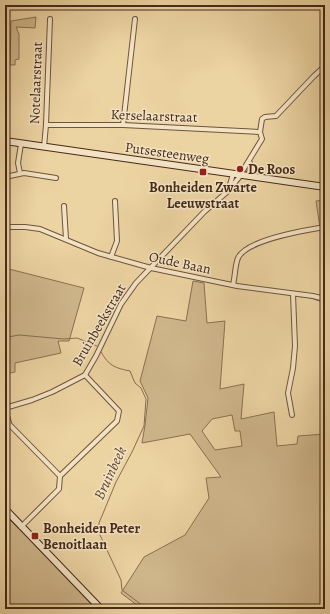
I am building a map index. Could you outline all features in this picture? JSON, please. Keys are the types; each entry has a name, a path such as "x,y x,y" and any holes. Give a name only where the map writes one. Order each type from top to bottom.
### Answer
{"main road":[{"name":"Putsesteenweg","path":"5,141 325,187"},
{"path":"6,512 100,609"}],"street":[{"name":"Notelaarstraat","path":"44,147 50,19"},
{"path":"123,125 135,19"},
{"path":"227,192 231,184 250,160 262,139 260,132 262,119 265,117 276,116 325,66"},
{"name":"Kerselaarstraat","path":"46,125 123,125 260,132"},
{"path":"20,173 18,163 21,144"},
{"path":"249,176 250,160"},
{"path":"5,177 20,173 56,178"},
{"name":"Bruinbeekstraat","path":"5,408 52,392 85,375 96,356 121,304 136,283 204,212 227,192 238,175"},
{"path":"111,257 117,240 115,201"},
{"path":"64,206 66,239"},
{"name":"Oude Baan","path":"5,226 35,228 111,257 151,268 233,285 325,299"},
{"path":"233,285 238,257 248,248 257,243 270,239 325,227"},
{"path":"292,415 288,393 293,368 293,294"},
{"path":"22,527 59,489 60,476 117,421 119,411 85,375"},
{"path":"5,408 9,424"},
{"path":"5,420 60,476"}],"shaded area":[{"path":"36,17 35,28 16,27 19,34 19,59 15,60 15,65 10,65 11,21"},
{"path":"325,200 325,227 320,228 316,201"},
{"path":"5,268 84,288 69,341 58,341 61,353 15,363 15,372 5,374"},
{"path":"193,281 204,283 207,323 225,321 220,389 244,384 241,419 274,412 277,446 297,444 298,436 325,434 325,609 142,609 121,593 144,557 185,535 209,498 206,478 221,477 190,434 142,443 148,398 140,381 157,316 186,321","holes":["232,415 235,431 240,431 242,446 215,450 202,431 212,419"]},
{"path":"6,516 94,607 93,609 5,609"}],"waterway":[{"path":"295,296 311,298 325,303"},
{"name":"Bruinbeek","path":"5,336 8,337 19,335 64,339 77,338 97,346"},
{"name":"Bruinbeek","path":"101,352 113,366 130,371 135,383 141,388 146,399 144,426 116,482 99,523 99,533 121,580 122,590 147,609"}],"place":[{"name":"De Roos","path":"240,169"},
{"name":"Bonheiden Zwarte Leeuwstraat","path":"203,172"},
{"name":"Bonheiden Peter Benoitlaan","path":"35,536"}]}
